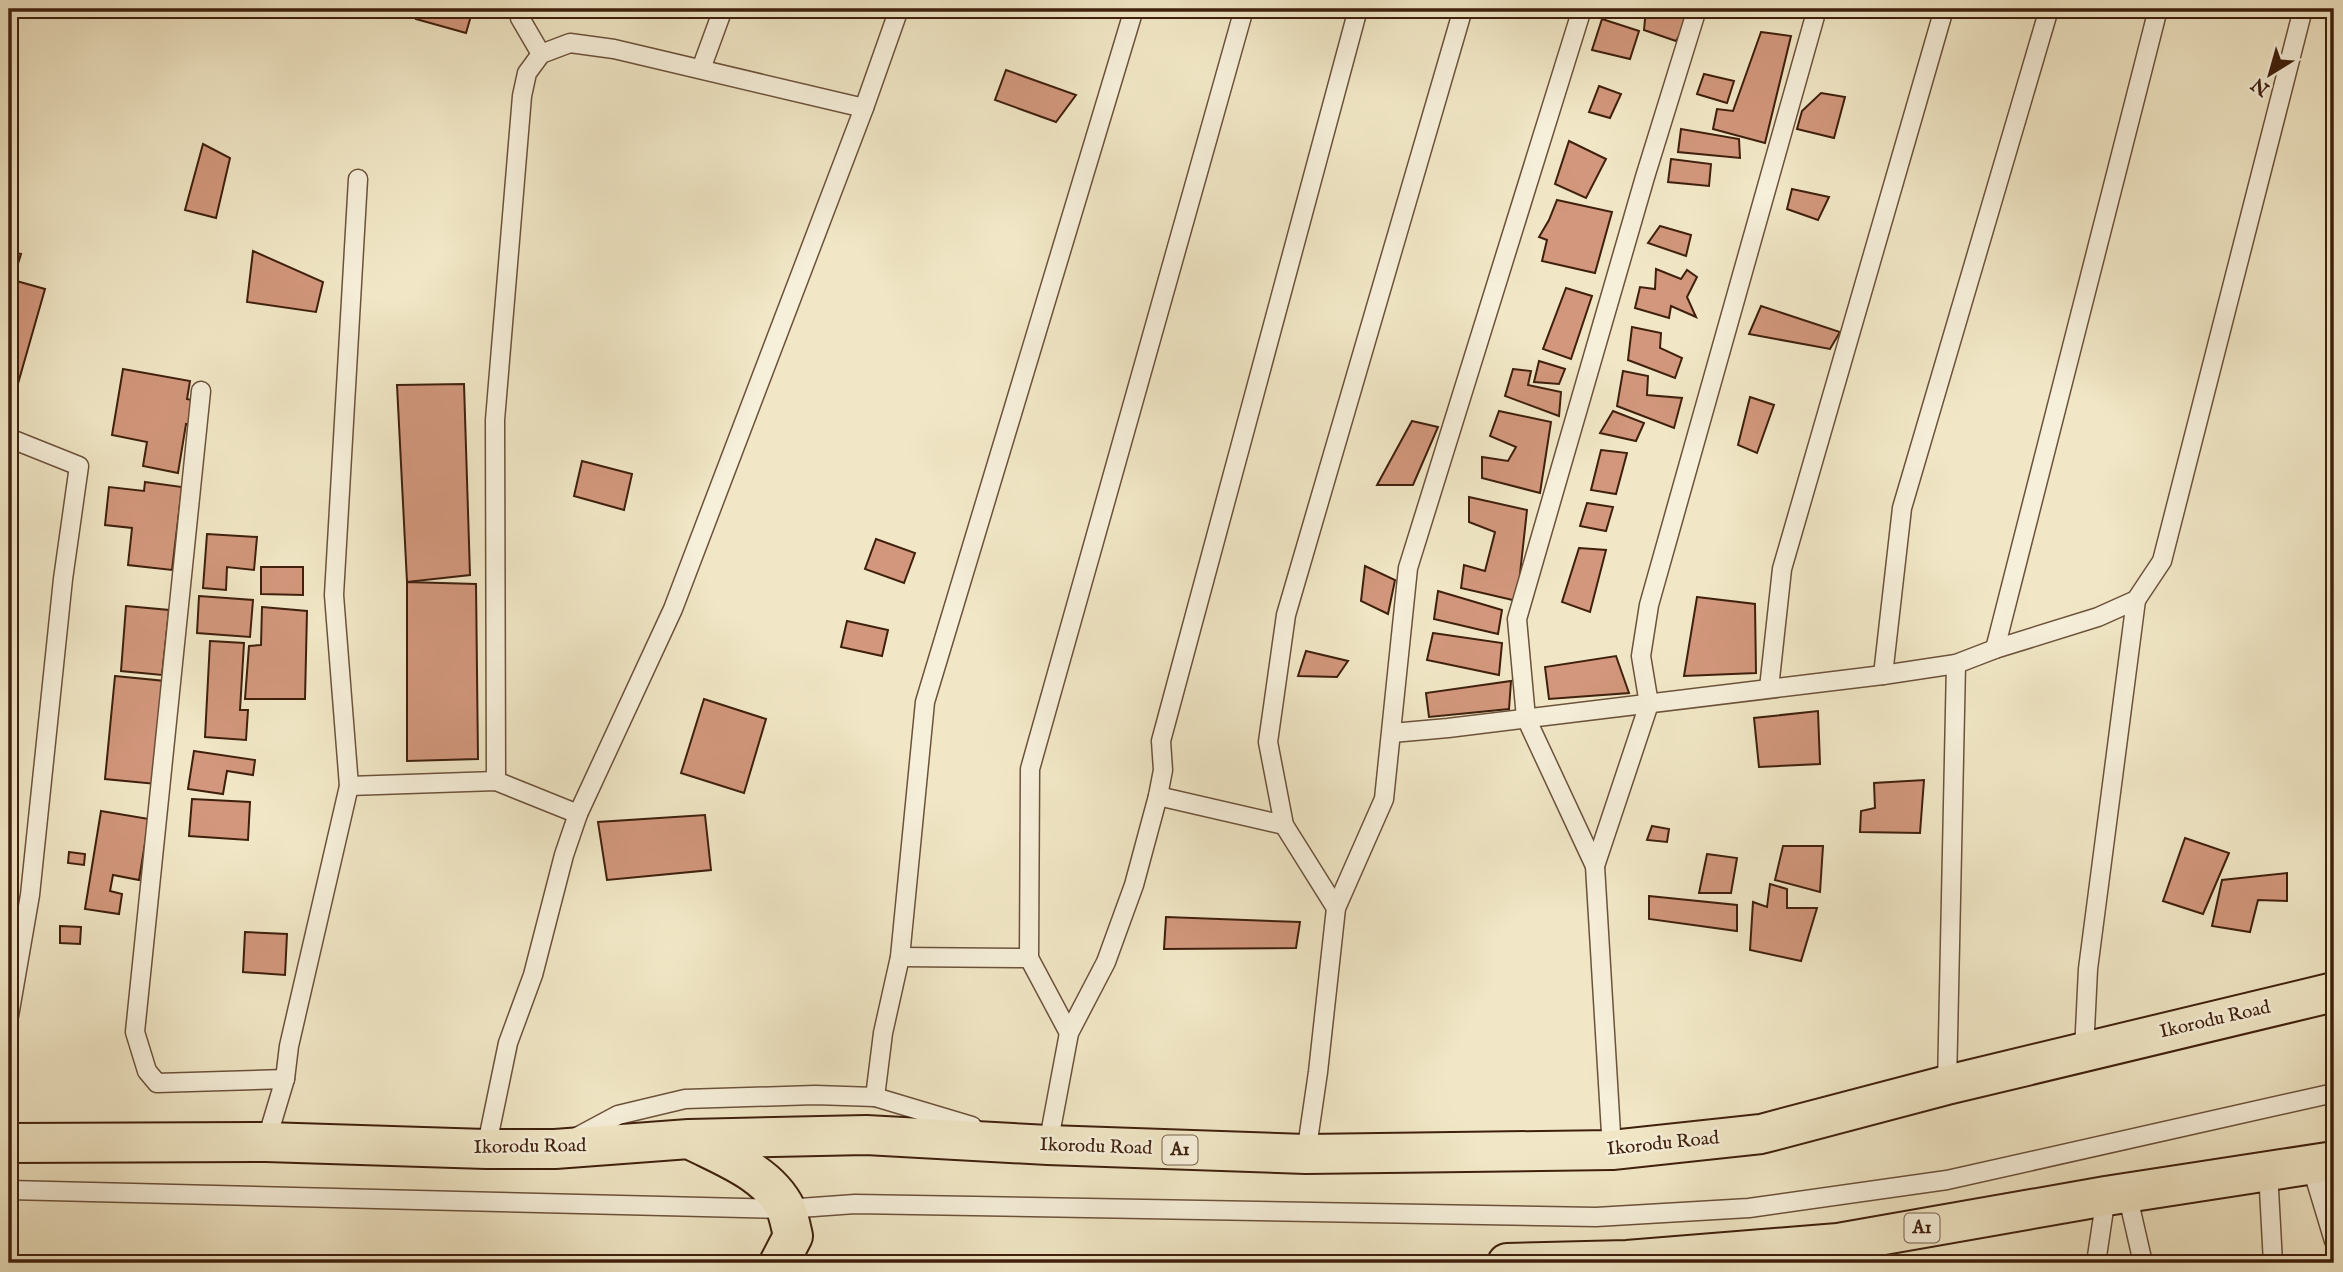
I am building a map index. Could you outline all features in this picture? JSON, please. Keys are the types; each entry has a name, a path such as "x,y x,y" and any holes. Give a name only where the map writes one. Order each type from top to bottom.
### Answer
{"highway":[{"name":"Ikorodu Road","path":"9,1143 266,1142 555,1149 689,1139 866,1135 1048,1145 1306,1154 1612,1150 1761,1134 2084,1051 2334,992"},
{"path":"689,1139 745,1167 772,1190 786,1209 793,1236 779,1263"},
{"name":"A1","path":"1507,1263 1771,1256 2117,1194 2323,1163"}],"lane":[{"path":"518,9 520,18 541,54"},
{"path":"701,69 723,9"},
{"path":"486,1149 509,1043 533,975 564,855 578,814 673,609 864,108 899,9"},
{"path":"874,1097 883,1033 900,957 925,702 1134,9"},
{"path":"1069,1033 1030,958 1030,769 1244,9"},
{"path":"555,1149 618,1115 685,1099 815,1095 874,1097 1048,1145 1069,1033 1106,962 1134,885 1163,770 1161,741 1358,9"},
{"path":"1336,908 1284,825 1268,742 1286,615 1464,9"},
{"path":"1306,1154 1336,908 1384,799 1408,568 1582,9"},
{"path":"1612,1150 1595,866 1526,718 1517,619 1645,177 1698,9"},
{"path":"1595,866 1649,704 1641,656 1649,605 1817,9"},
{"path":"1769,688 1782,569 1944,9"},
{"path":"1883,675 1902,508 2049,9"},
{"path":"1995,649 2158,9"},
{"path":"2084,1051 2088,969 2136,600 2162,561 2303,9"},
{"path":"496,781 495,420 522,96 527,73 541,54 570,43 614,49 864,108"},
{"path":"266,1142 285,1079 289,1046 349,786 334,595 358,179"},
{"path":"201,391 135,1032 147,1071 157,1083 285,1079"},
{"path":"9,438 79,466 62,579 30,895 9,1016"},
{"path":"1392,733 1649,704 1956,664 2098,617 2136,600"},
{"path":"1947,1085 1956,664"},
{"path":"349,786 496,781 578,814"},
{"path":"1158,796 1284,825"},
{"path":"900,957 1030,958"},
{"path":"9,1190 786,1209 855,1203 1596,1217 1749,1208 1947,1180 2334,1093"},
{"path":"2323,1163 2334,1241"},
{"path":"2267,1171 2273,1263"},
{"path":"2096,1263 2117,1194"},
{"path":"2117,1194 2143,1263"}],"building":[{"path":"419,9 473,9 466,33 416,19"},
{"path":"1646,9 1692,15 1676,41 1644,30"},
{"path":"1602,19 1639,31 1630,59 1592,50"},
{"path":"1761,32 1791,36 1765,143 1713,129 1717,109 1733,111"},
{"path":"1006,70 1076,95 1056,122 995,100"},
{"path":"1704,74 1734,81 1727,103 1697,94"},
{"path":"1599,86 1621,94 1610,118 1589,112"},
{"path":"1821,93 1845,97 1834,138 1797,129 1802,111"},
{"path":"1681,129 1739,139 1740,158 1678,152"},
{"path":"1569,141 1606,159 1586,198 1555,184"},
{"path":"203,144 230,158 216,218 185,210"},
{"path":"1671,159 1711,164 1709,186 1668,182"},
{"path":"1792,189 1829,197 1818,220 1787,209"},
{"path":"1557,200 1612,212 1595,273 1542,261 1547,240 1539,237"},
{"path":"1660,226 1691,235 1686,256 1648,243"},
{"path":"9,251 21,254 13,280 45,289 9,415"},
{"path":"253,251 323,282 316,312 247,302"},
{"path":"1656,269 1681,279 1687,270 1697,277 1687,297 1696,317 1671,306 1669,318 1635,308 1640,287 1655,289"},
{"path":"1566,288 1592,296 1571,359 1543,349"},
{"path":"1761,306 1840,332 1830,349 1749,334"},
{"path":"1632,327 1661,333 1660,348 1682,358 1675,378 1628,360"},
{"path":"1539,361 1565,369 1559,384 1534,382"},
{"path":"123,369 190,381 187,399 196,401 191,425 186,424 178,473 143,466 147,442 112,435"},
{"path":"1513,369 1531,371 1528,385 1561,392 1559,416 1505,396"},
{"path":"1623,371 1648,376 1647,395 1682,398 1674,428 1617,406"},
{"path":"464,384 470,575 407,582 397,385"},
{"path":"1750,397 1774,405 1757,453 1738,445"},
{"path":"1499,411 1551,422 1540,493 1482,478 1482,457 1508,461 1516,447 1490,436"},
{"path":"1613,411 1644,423 1636,441 1600,433"},
{"path":"1412,421 1438,427 1413,485 1377,485"},
{"path":"1601,450 1627,453 1616,494 1591,490"},
{"path":"582,461 632,474 624,510 574,496"},
{"path":"145,482 182,487 172,570 128,565 132,528 105,525 109,487 144,491"},
{"path":"1469,497 1527,510 1517,601 1461,588 1464,565 1485,571 1495,532 1469,522"},
{"path":"1587,503 1613,507 1606,531 1580,526"},
{"path":"207,534 257,537 254,570 227,567 226,590 203,588"},
{"path":"876,539 915,553 904,583 865,569"},
{"path":"1579,548 1606,550 1590,612 1562,602"},
{"path":"1365,566 1395,580 1388,614 1361,601"},
{"path":"261,567 303,567 303,595 261,594"},
{"path":"407,582 476,584 478,759 407,761"},
{"path":"1438,591 1502,610 1498,634 1434,619"},
{"path":"199,596 253,600 250,637 197,633"},
{"path":"1697,597 1755,604 1756,673 1684,676"},
{"path":"126,606 169,610 162,675 121,671"},
{"path":"262,607 307,611 305,699 245,699 249,646 261,645"},
{"path":"847,621 888,630 882,656 841,647"},
{"path":"1433,633 1502,643 1499,675 1427,660"},
{"path":"210,641 244,643 240,710 248,710 246,740 205,737"},
{"path":"1306,651 1348,661 1337,677 1298,676"},
{"path":"1616,656 1629,693 1549,699 1545,667"},
{"path":"115,676 165,681 156,784 105,779"},
{"path":"1511,681 1509,709 1429,717 1426,693"},
{"path":"704,699 766,719 744,793 681,773"},
{"path":"1818,711 1820,764 1759,767 1754,718"},
{"path":"194,751 255,760 253,775 227,771 223,794 188,789"},
{"path":"1924,780 1920,833 1860,832 1861,811 1875,808 1874,783"},
{"path":"192,799 250,802 248,840 189,836"},
{"path":"101,811 149,819 139,880 113,875 110,891 122,894 119,914 85,909"},
{"path":"705,815 711,870 607,880 598,822"},
{"path":"1652,826 1669,829 1667,842 1647,840"},
{"path":"2185,838 2229,853 2203,914 2163,901"},
{"path":"1783,846 1823,846 1820,892 1775,880"},
{"path":"69,852 85,854 84,865 68,863"},
{"path":"1707,854 1737,858 1731,893 1699,893"},
{"path":"2287,873 2287,901 2258,900 2250,932 2212,926 2222,880"},
{"path":"1770,884 1787,889 1787,908 1817,908 1801,961 1750,950 1753,902 1767,907"},
{"path":"1649,896 1737,905 1737,931 1649,919"},
{"path":"1166,917 1300,922 1296,948 1164,949"},
{"path":"60,926 81,927 80,944 60,943"},
{"path":"245,932 287,934 285,975 243,972"}]}
